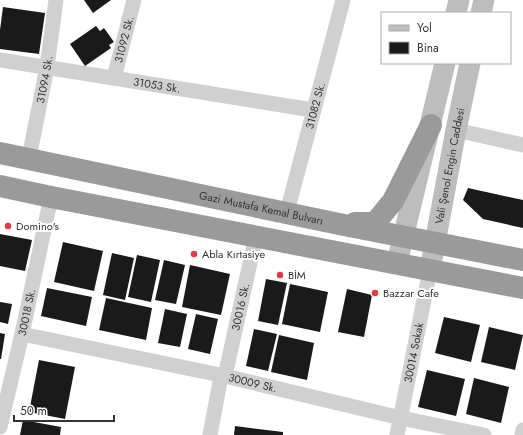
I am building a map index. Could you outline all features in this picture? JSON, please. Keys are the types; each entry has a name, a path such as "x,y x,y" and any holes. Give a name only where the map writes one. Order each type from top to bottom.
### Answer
{"highway":[{"path":"339,224 375,223 386,212 393,202 431,125"},
{"name":"Gazi Mustafa Kemal Bulvarı","path":"0,153 339,224 523,260"},
{"path":"0,186 523,288"}],"main road":[{"path":"456,12 459,0"},
{"path":"481,12 484,0"},
{"path":"397,263 445,64"},
{"name":"Vali Şenol Engin Caddesi","path":"430,270 470,64"}],"street":[{"name":"31094 Sk.","path":"29,158 47,67 56,0"},
{"name":"31092 Sk.","path":"114,78 134,0"},
{"name":"31082 Sk.","path":"287,212 343,0"},
{"name":"31053 Sk.","path":"0,60 313,110"},
{"path":"456,130 523,145"},
{"name":"30018 Sk.","path":"0,427 22,334 51,197"},
{"name":"30016 Sk.","path":"210,435 256,236"},
{"name":"30014 Sokak","path":"397,435 430,270"},
{"name":"30009 Sk.","path":"22,334 223,376 401,418 484,435"},
{"path":"522,435 523,430"}],"building":[{"path":"84,0 111,0 93,13"},
{"path":"3,7 45,13 39,54 0,49 0,30"},
{"path":"96,26 100,31 104,28 114,42 109,45 111,48 85,66 70,44"},
{"path":"468,188 523,200 523,228 483,219 463,200"},
{"path":"0,234 32,240 25,271 0,266"},
{"path":"63,242 103,251 94,291 54,282"},
{"path":"112,253 134,258 125,300 103,295"},
{"path":"137,255 160,260 151,302 128,297"},
{"path":"164,260 185,265 176,304 155,300"},
{"path":"190,265 230,274 221,315 182,307"},
{"path":"266,279 287,283 278,325 258,321"},
{"path":"290,284 328,292 320,332 282,324"},
{"path":"47,288 92,297 86,326 41,316"},
{"path":"347,289 372,295 364,337 338,332"},
{"path":"106,298 152,308 146,340 99,330"},
{"path":"0,302 12,304 8,324 0,322"},
{"path":"165,309 187,314 180,347 158,343"},
{"path":"196,314 218,319 210,354 188,349"},
{"path":"444,317 480,325 471,362 435,353"},
{"path":"489,327 523,335 515,370 481,362"},
{"path":"254,329 277,334 268,371 246,366"},
{"path":"0,333 5,334 1,359 0,359"},
{"path":"279,335 314,343 307,380 271,372"},
{"path":"39,360 75,367 65,419 29,412"},
{"path":"427,370 465,379 456,416 418,407"},
{"path":"474,378 509,387 501,423 466,414"},
{"path":"23,420 61,427 60,435 20,435"},
{"path":"235,426 283,432 283,435 234,435"}],"place":[{"name":"Domino's","path":"8,226"},
{"name":"Abla Kırtasiye","path":"194,254"},
{"name":"BİM","path":"280,275"},
{"name":"Bazzar Cafe","path":"375,293"}]}
